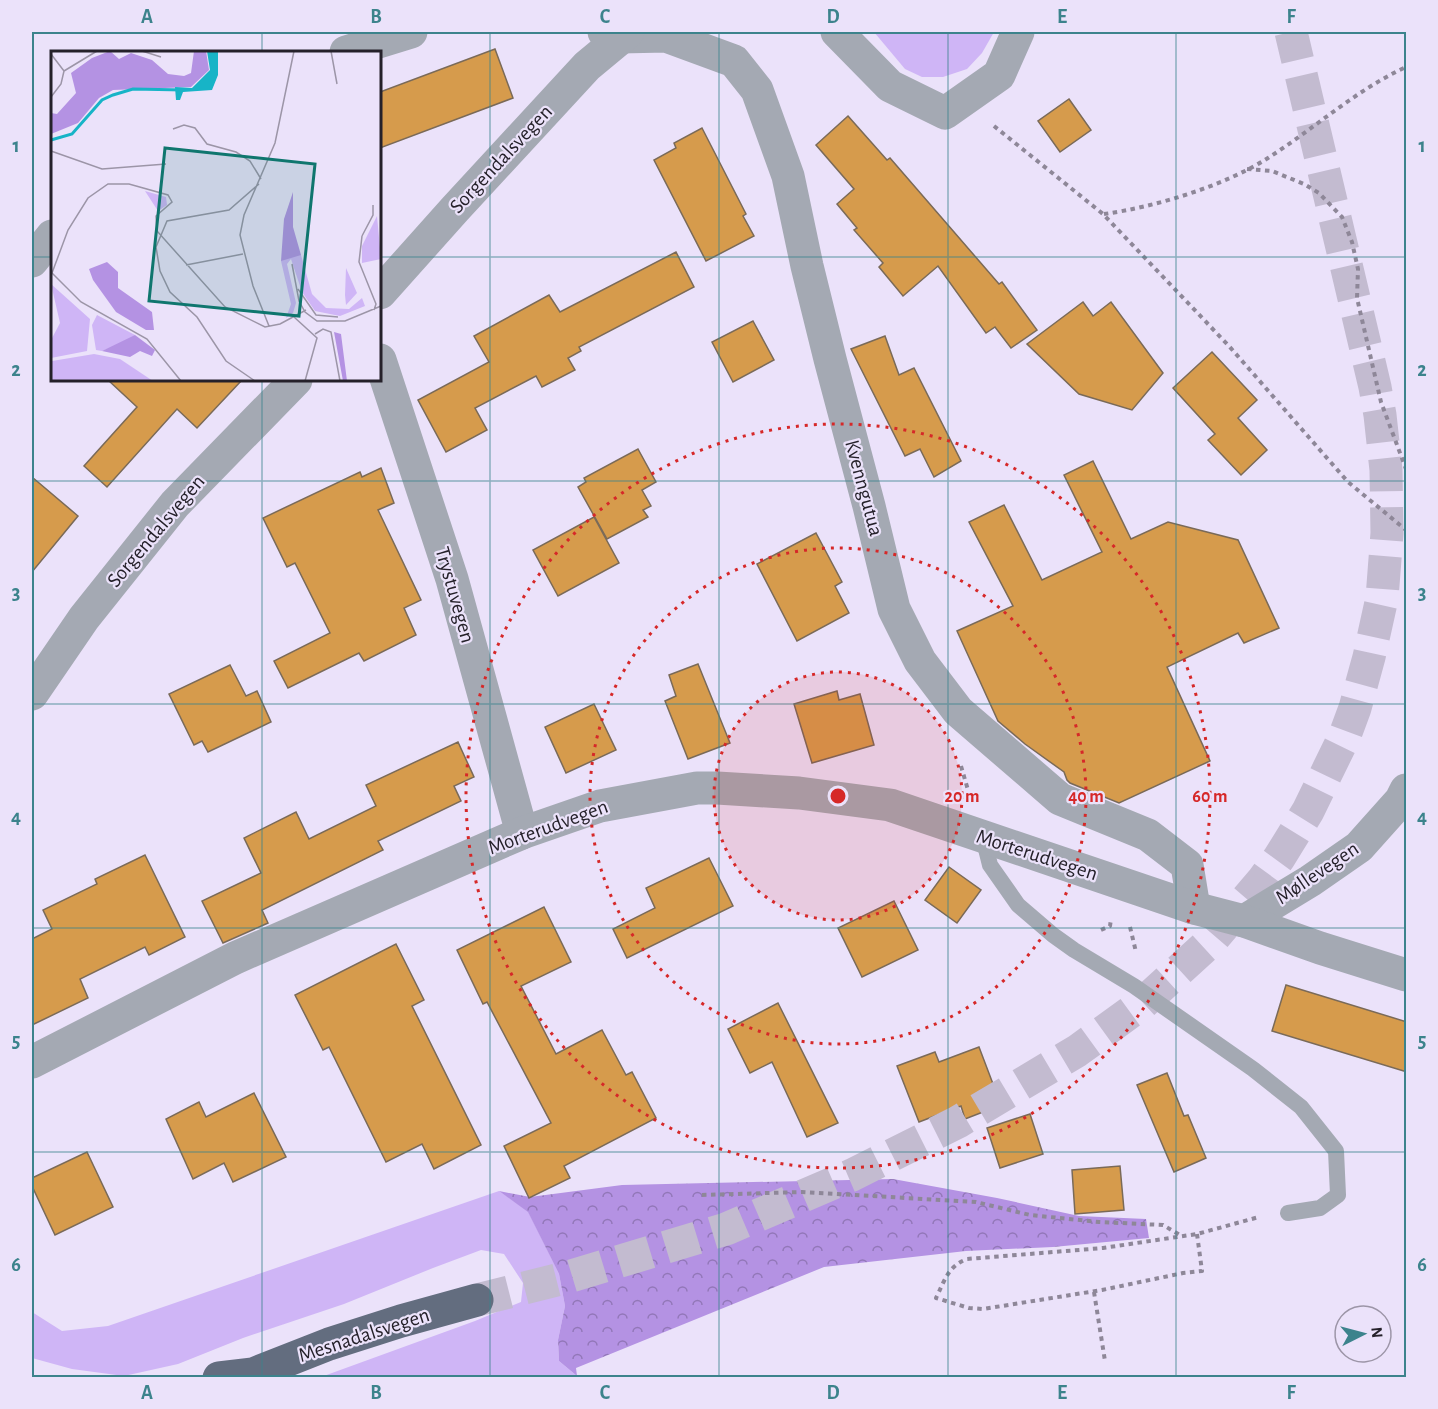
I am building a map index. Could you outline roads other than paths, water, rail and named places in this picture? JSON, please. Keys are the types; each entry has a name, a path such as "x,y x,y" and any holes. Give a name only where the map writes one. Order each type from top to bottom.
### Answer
{"highway":[{"name":"Mesnadalsvegen","path":"219,1377 251,1376 329,1344 400,1321 477,1300"}],"street":[{"path":"349,51 411,32"},
{"path":"837,32 890,86 945,113 999,75 1018,32"},
{"name":"Sorgendalsvegen","path":"381,292 455,208 617,34"},
{"name":"Kvenngutua","path":"617,34 666,36 734,61 758,90 788,176 807,266 894,609 920,661 958,711 1060,800 1148,835 1186,865 1194,908"},
{"path":"32,261 51,237"},
{"name":"Trystuvegen","path":"381,363 452,579 522,833"},
{"name":"Sorgendalsvegen","path":"32,694 84,618 175,504 295,381"},
{"name":"Morterudvegen","path":"32,1062 235,958 522,833 600,806 697,788 800,793 890,805 1194,908 1244,921 1407,975"},
{"name":"Møllevegen","path":"1244,921 1310,881 1359,847 1401,800 1407,790"}],"lane":[{"path":"983,837 990,865 1018,905 1053,936 1134,986 1253,1069 1301,1107 1336,1151 1338,1195 1320,1208 1288,1213"}],"tunnel":[{"path":"477,1300 568,1277 726,1229 852,1175 958,1122 1077,1051 1143,1003 1210,942 1279,858 1308,811 1345,735 1355,708 1382,598 1387,533 1386,470 1375,387 1291,32"}]}
